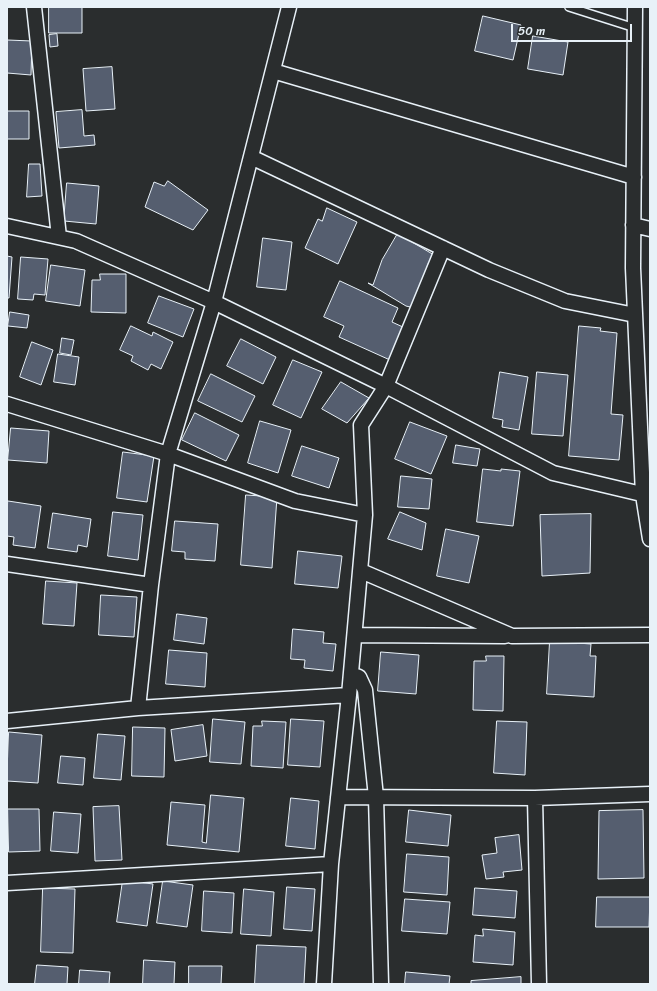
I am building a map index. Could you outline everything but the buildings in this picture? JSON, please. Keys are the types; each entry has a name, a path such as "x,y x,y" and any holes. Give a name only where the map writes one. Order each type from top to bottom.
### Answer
{"street":[{"path":"34,7 60,237"},
{"path":"138,708 151,585 168,454 214,302 289,7"},
{"path":"635,7 633,268 650,539"},
{"path":"273,71 634,178"},
{"path":"251,157 489,270 565,301 635,315"},
{"path":"633,225 650,229"},
{"path":"7,226 76,241 214,302 386,386 553,473 647,496"},
{"path":"324,984 331,864 355,635 365,515 361,425 386,386 443,248"},
{"path":"7,404 168,454 294,501 365,515"},
{"path":"7,564 151,585"},
{"path":"361,571 512,636"},
{"path":"355,635 650,635"},
{"path":"351,674 359,677 365,690 376,798 381,984"},
{"path":"7,721 138,708 349,695"},
{"path":"338,797 535,798 650,794"},
{"path":"535,798 539,984"},
{"path":"7,883 331,864"}],"lane":[{"path":"568,7 635,28"}]}
